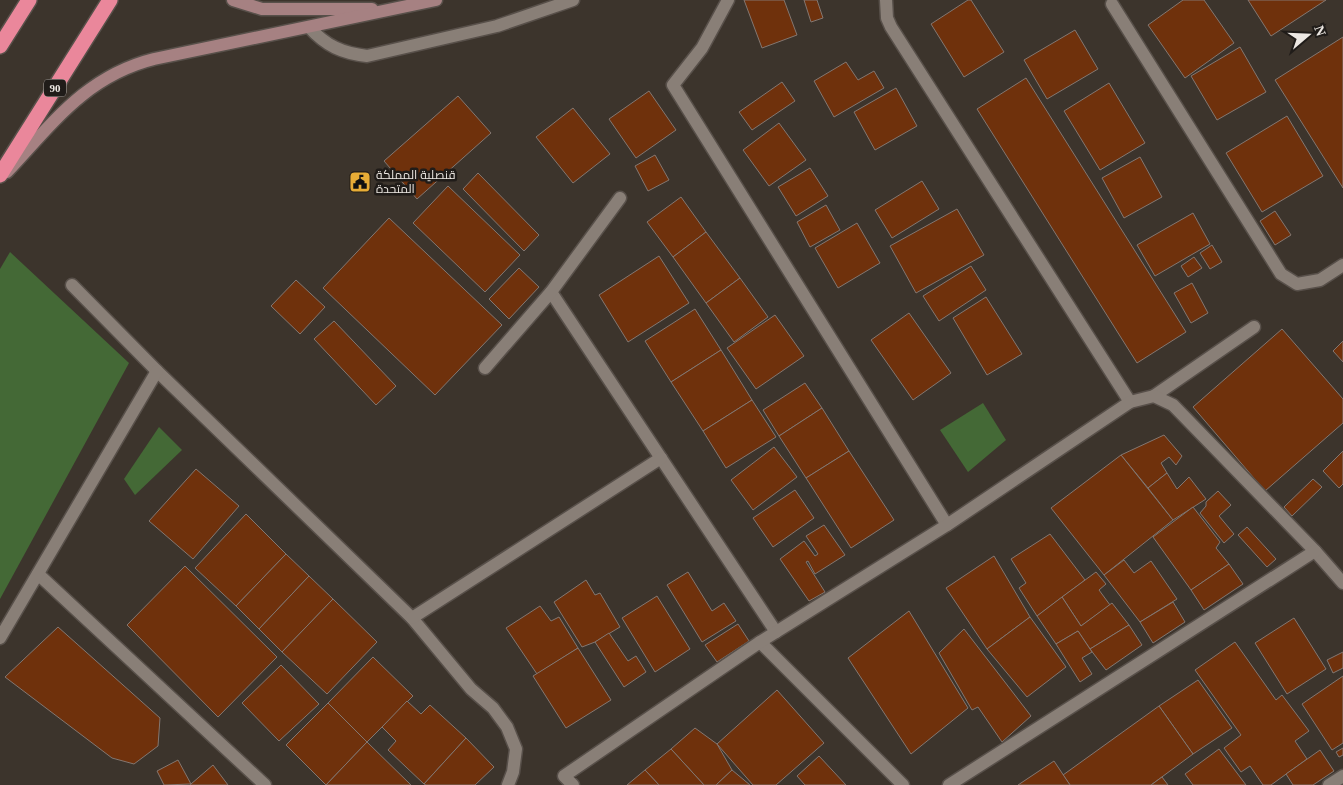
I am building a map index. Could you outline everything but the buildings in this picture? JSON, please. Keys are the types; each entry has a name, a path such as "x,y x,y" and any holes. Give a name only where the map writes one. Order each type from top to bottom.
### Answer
{"highway":[{"path":"0,46 29,0"},
{"name":"90","path":"0,175 110,0"}],"street":[{"path":"233,0 262,9 400,8"},
{"path":"0,180 73,101 94,85 116,72 154,59 436,0"},
{"path":"309,27 320,40 334,49 350,54 367,56 498,26 573,0"},
{"path":"728,0 702,48 673,85 947,525"},
{"path":"886,0 887,18 891,26 1130,402"},
{"path":"1112,4 1281,274 1297,284 1320,280 1343,265"},
{"path":"485,368 551,292 620,198"},
{"path":"72,286 412,618 471,689 493,708 507,727 516,749 514,772 508,785"},
{"path":"551,292 776,632"},
{"path":"573,785 564,776 760,642 947,525 1130,402 1154,396 1254,328"},
{"path":"0,638 157,371"},
{"path":"1154,396 1173,405 1314,550 1343,583"},
{"path":"412,618 661,458"},
{"path":"949,785 1314,550"},
{"path":"38,574 265,785"},
{"path":"760,642 903,785"},
{"path":"1329,785 1343,776"}],"green space":[{"path":"10,252 129,363 0,599 0,269"},
{"path":"983,403 1006,440 968,472 940,430"},
{"path":"159,427 182,450 135,495 124,479"}],"place":[{"name":"قنصلية المملكة المتحدة","path":"360,182"}]}
